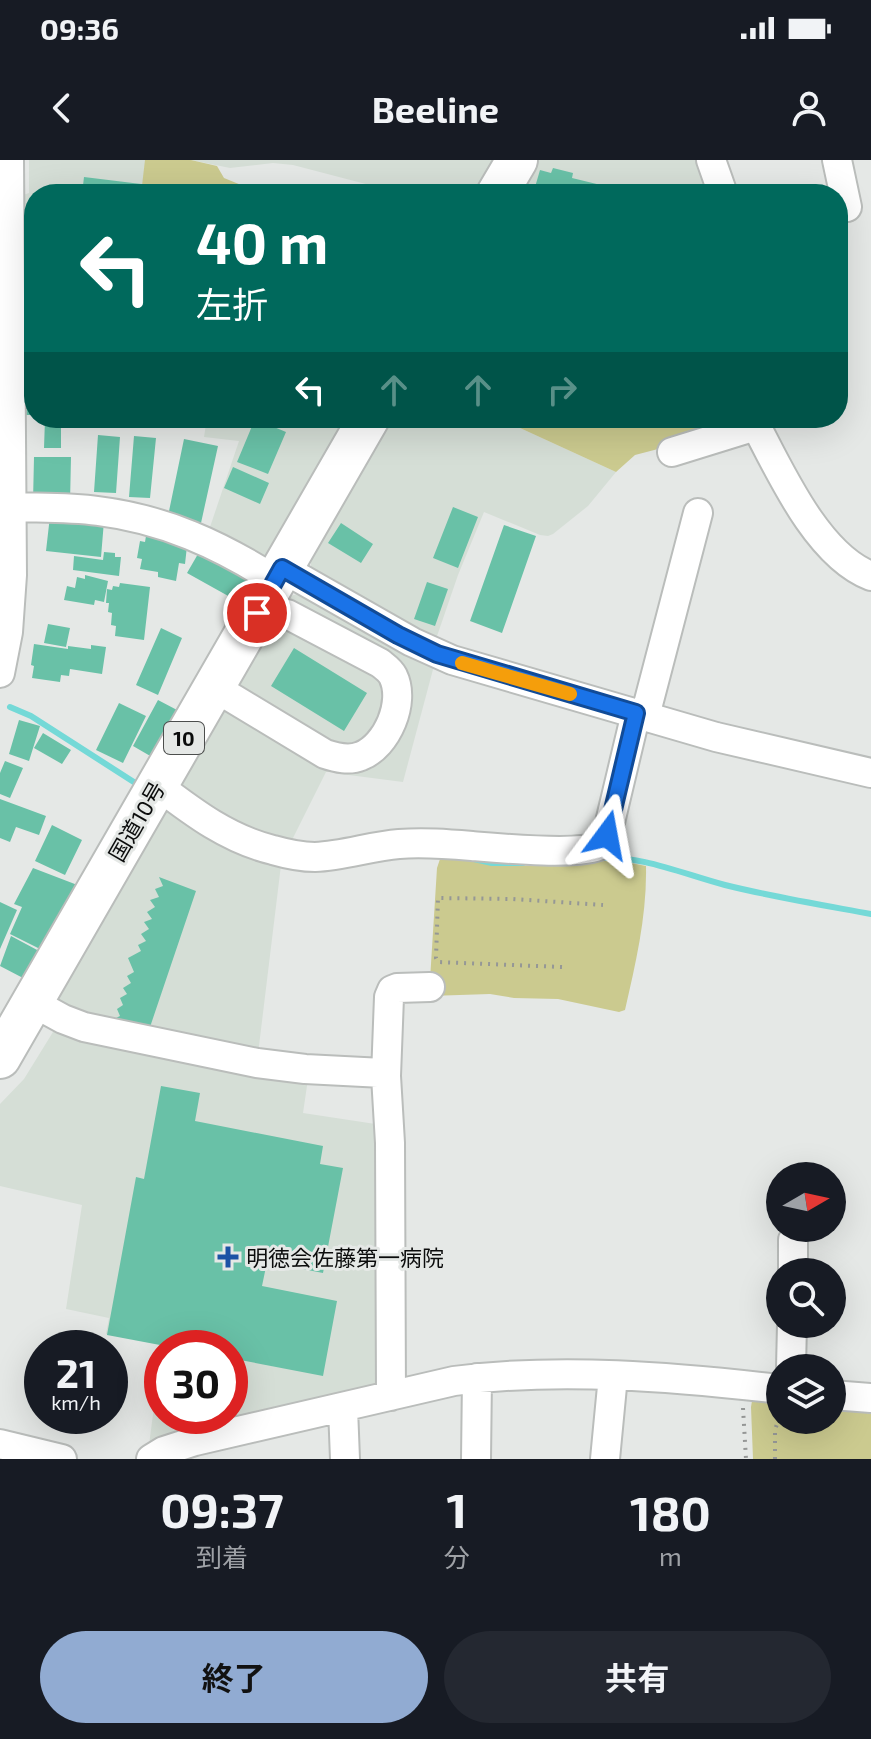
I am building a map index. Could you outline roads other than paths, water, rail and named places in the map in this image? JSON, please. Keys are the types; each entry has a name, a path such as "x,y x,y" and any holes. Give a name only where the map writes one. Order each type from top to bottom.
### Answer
{"highway":[{"path":"503,184 517,160"},
{"name":"国道10号","path":"0,1058 157,785 219,690 272,586 363,428"}],"street":[{"path":"0,673 11,594 5,210 9,160"},
{"path":"711,160 719,184"},
{"path":"837,160 842,184"},
{"path":"672,452 738,428"},
{"path":"757,428 784,481 822,537 847,563 871,576"},
{"path":"12,507 96,511 154,522 192,534 219,547 272,586 471,666 745,744 871,773"},
{"path":"157,785 234,838 296,855 317,857 414,843 530,850 591,848 601,844 607,835 698,513"},
{"path":"219,690 269,701 347,744 357,743 364,737 380,712 381,696 373,681 283,630 272,586"},
{"path":"272,586 287,614 389,670 397,690 395,712"},
{"path":"219,690 325,754 343,759 362,756 381,741 421,647"},
{"path":"391,1396 386,1076 389,997 392,990 397,988 430,987"},
{"path":"32,1002 84,1027 277,1066 383,1073 386,1076"},
{"path":"151,1459 164,1451 195,1441 477,1378 544,1374 613,1376 766,1387"},
{"path":"605,1459 613,1376"},
{"path":"476,1459 477,1378"},
{"path":"846,1396 871,1398"},
{"path":"343,1408 345,1459"},
{"path":"0,1444 62,1459"}],"waterway":[{"path":"10,707 31,716 140,786"},
{"path":"598,858 646,862 725,885 871,914"},
{"path":"474,859 492,863 523,863"}],"place":[{"name":"明徳会佐藤第一病院","path":"228,1257"}]}
